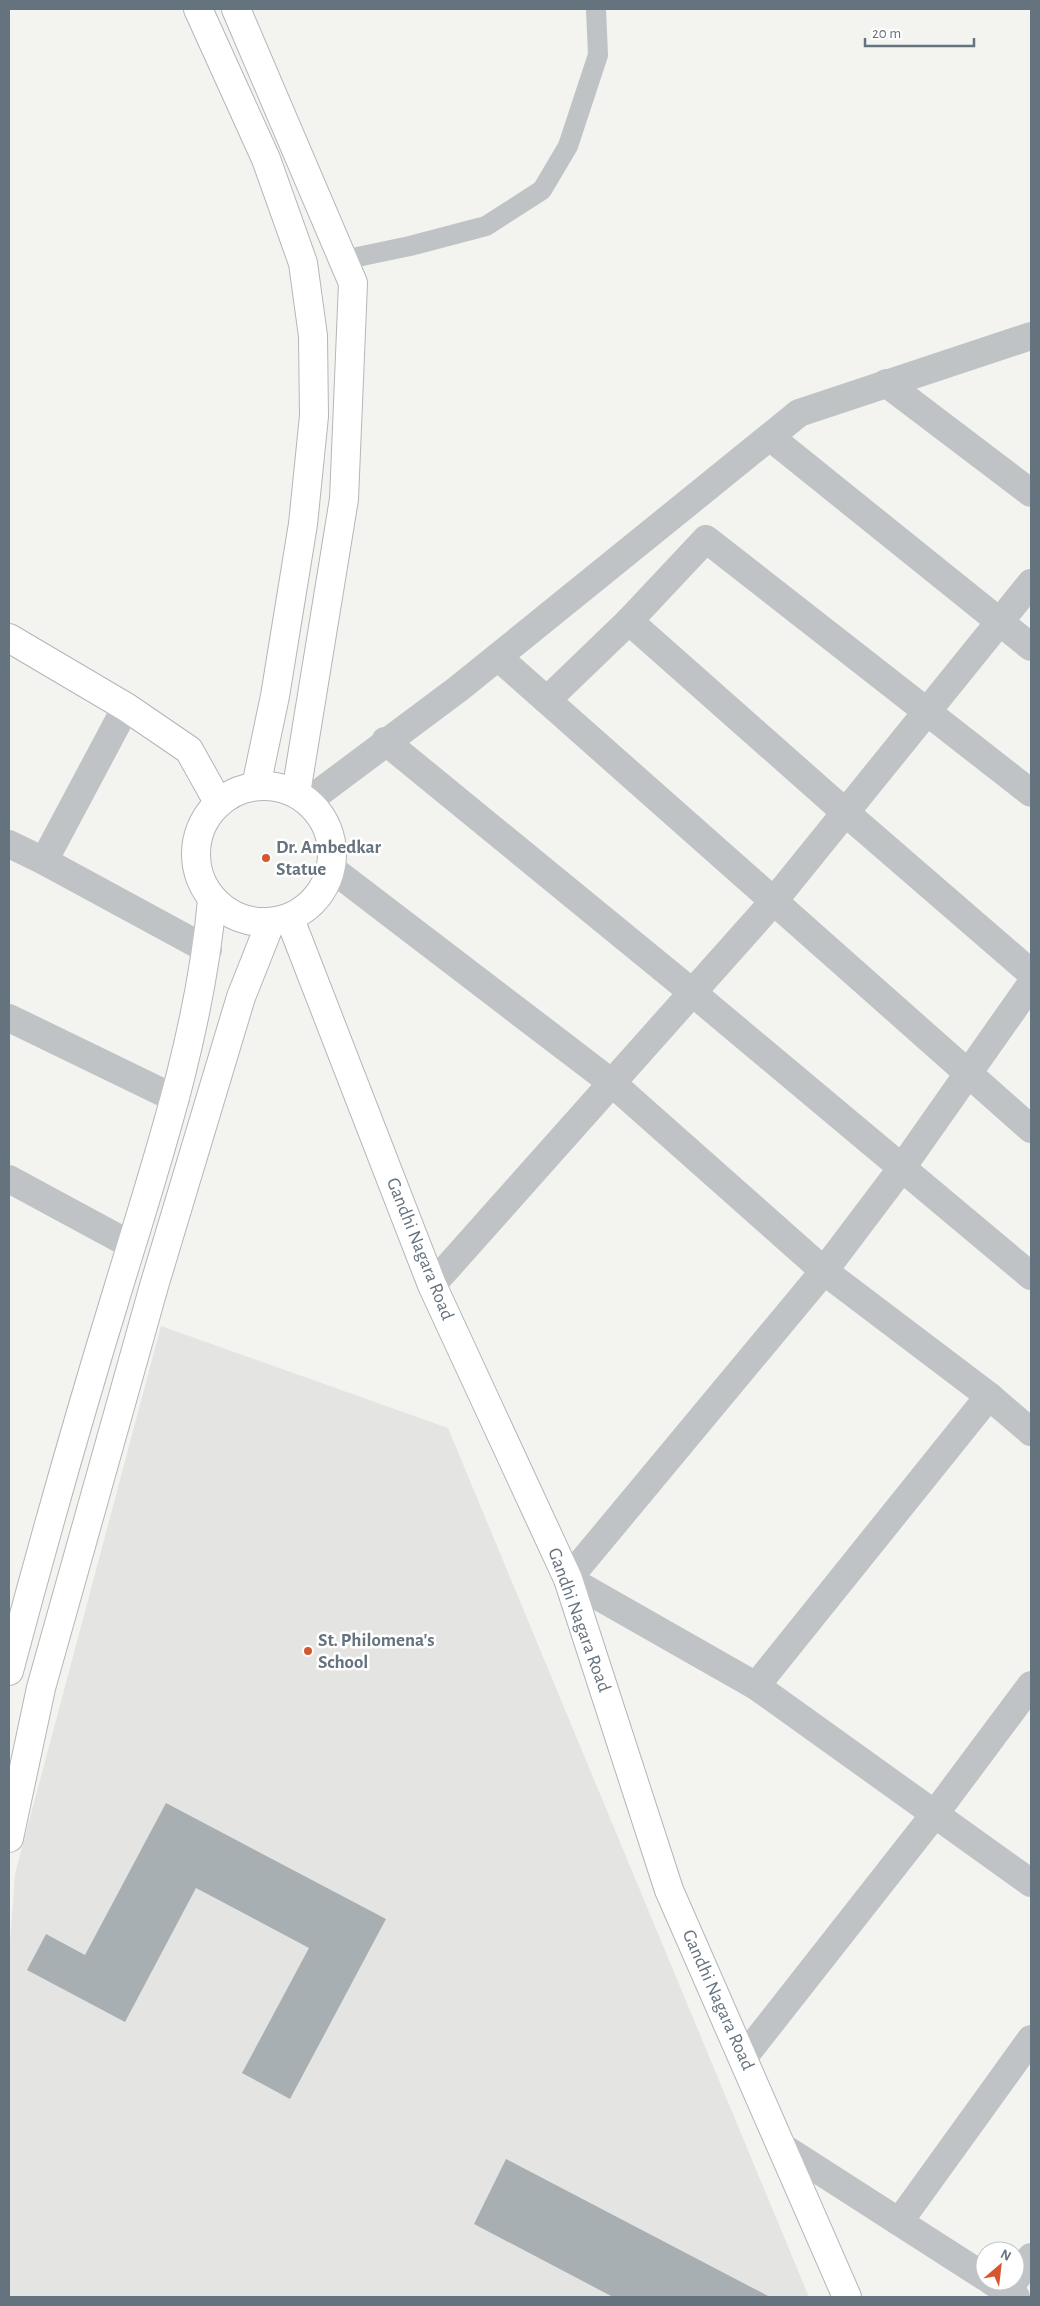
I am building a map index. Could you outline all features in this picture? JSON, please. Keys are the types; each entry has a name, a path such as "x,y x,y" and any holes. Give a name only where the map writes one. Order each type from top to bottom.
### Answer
{"main road":[{"path":"198,9 266,159 303,263 313,336 314,416 302,524 275,696 256,786"},
{"path":"236,9 353,283 344,499 302,797"},
{"path":"9,638 126,708 189,750 218,802"},
{"path":"256,786 276,786 302,797 330,832 332,869 318,899 280,921 239,919 212,900 196,868 198,832 218,802 236,791 256,786"},
{"path":"9,1670 64,1465 176,1098 208,950 212,900"},
{"path":"9,1838 41,1688 154,1286 242,997 280,921"},
{"name":"Gandhi Nagara Road","path":"280,921 432,1285 568,1579 669,1890 847,2296"}],"street":[{"path":"302,797 386,741 458,689 799,413 1031,336"},
{"path":"886,383 1031,493"},
{"path":"770,437 1031,647"},
{"path":"547,700 629,621 706,539 1031,793"},
{"path":"432,1285 773,902 1031,583"},
{"path":"629,621 1031,973"},
{"path":"498,656 1031,1129"},
{"path":"44,861 126,708"},
{"path":"386,741 693,993 1031,1276"},
{"path":"9,844 208,950"},
{"path":"332,869 612,1083 824,1271 989,1396 1031,1432"},
{"path":"1031,984 901,1169 824,1271 568,1579 756,1686 1031,1883"},
{"path":"9,1018 176,1098"},
{"path":"9,1178 131,1245"},
{"path":"756,1686 989,1396"},
{"path":"743,2058 934,1815 1031,1685"},
{"path":"899,2222 1031,2039"},
{"path":"781,2146 899,2222 975,2267"}],"lane":[{"path":"343,260 410,246 486,226 542,190 568,146 598,55 596,9"}],"shaded area":[{"name":"St. Philomena's School","path":"161,1326 448,1428 809,2297 9,2297 9,1954 15,1874"}],"building":[{"path":"166,1803 386,1919 290,2099 242,2073 309,1948 196,1888 125,2022 27,1970 46,1934 85,1955"},
{"path":"506,2159 770,2297 613,2297 474,2224"}],"place":[{"name":"Dr. Ambedkar Statue","path":"266,858"},
{"name":"St. Philomena's School","path":"308,1651"}]}
